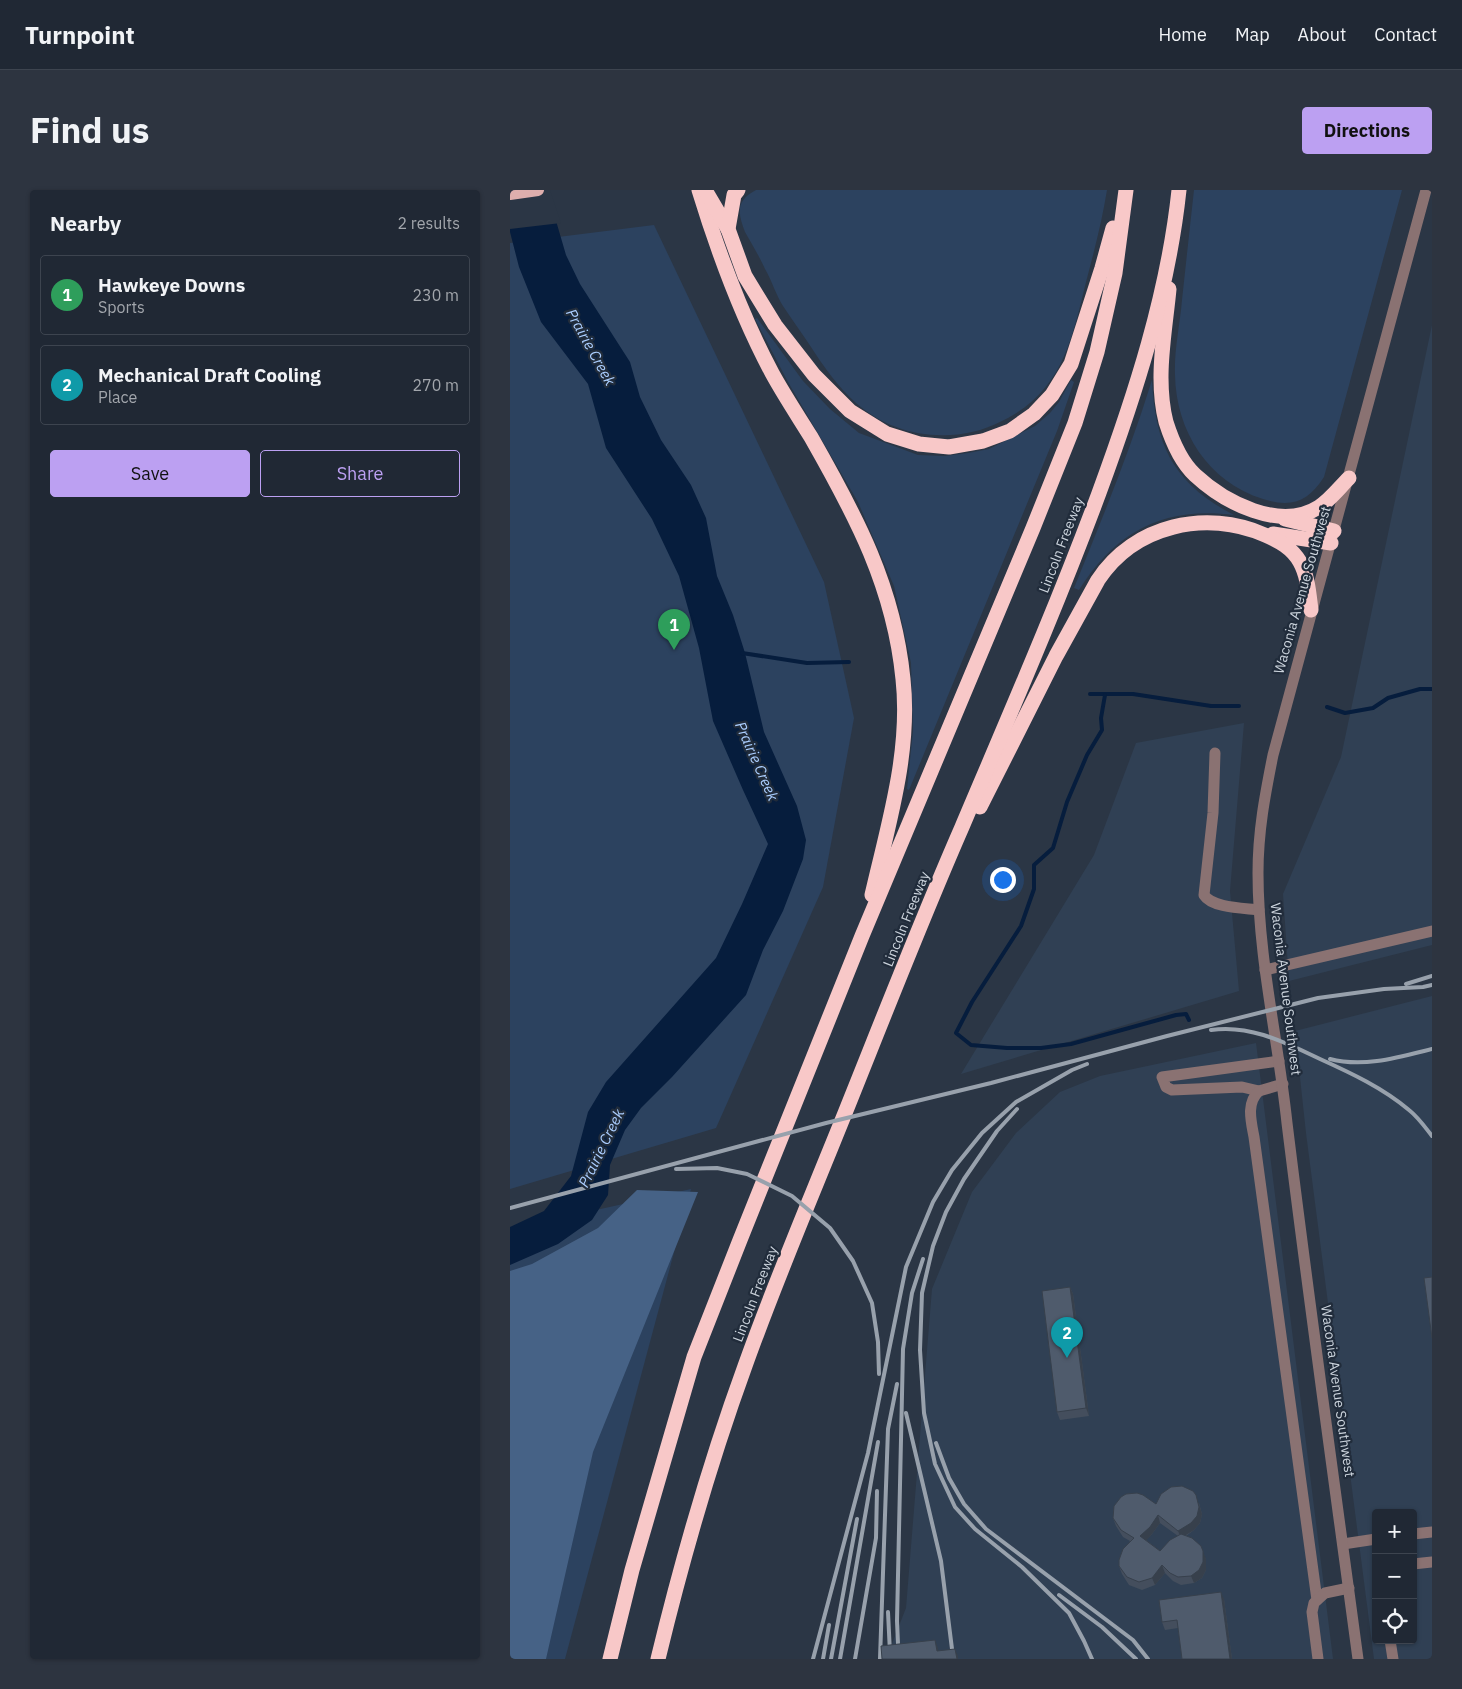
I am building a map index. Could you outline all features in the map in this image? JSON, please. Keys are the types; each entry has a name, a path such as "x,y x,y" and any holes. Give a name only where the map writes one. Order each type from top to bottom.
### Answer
{"highway":[{"path":"699,190 717,247 746,317 772,372 860,527 880,572 895,622 904,680 904,731 898,784 862,936"},
{"path":"705,190 728,229 745,276 775,325 814,375 850,411 887,434 919,444 949,447 983,441 1010,430 1034,414 1052,395 1071,364 1125,190"},
{"path":"728,229 734,195 738,190"},
{"path":"610,1659 632,1570 692,1366 740,1240 862,936 1075,423 1097,352 1115,273 1125,190"},
{"name":"Lincoln Freeway","path":"658,1659 678,1577 705,1482 745,1365 949,856 1034,659 1124,425 1150,340 1175,227 1179,190"},
{"path":"1175,227 1161,379 1166,420 1176,451 1194,474 1217,493 1242,507 1280,517 1333,537"},
{"path":"1280,517 1302,514 1318,507 1349,478"},
{"path":"949,856 969,830 1056,656 1106,568 1125,549 1161,530 1177,526 1224,523 1257,531 1283,543 1300,560 1305,571 1311,610"},
{"path":"1257,531 1333,537"}],"main road":[{"path":"510,194 538,190"}],"street":[{"name":"Waconia Avenue Southwest","path":"1358,1659 1283,1084 1265,970 1259,910 1258,871 1261,818 1273,755 1426,191"},
{"path":"1215,753 1213,813 1204,895 1215,904 1259,910"},
{"path":"1265,970 1432,931"},
{"path":"1279,1062 1162,1077 1166,1088 1172,1090 1242,1087 1259,1090 1283,1084"},
{"path":"1259,1090 1254,1096 1250,1114 1317,1600"},
{"path":"1417,1534 1432,1532"},
{"path":"1343,1544 1372,1540"},
{"path":"1417,1564 1432,1562"},
{"path":"1318,1659 1312,1612 1314,1603 1326,1594 1348,1588"},
{"path":"1391,1644 1393,1659"}],"shaded area":[{"path":"756,190 1107,190 1098,236 1076,323 1070,342 1053,377 1027,406 1001,422 973,432 937,435 912,432 888,424 866,411 837,384 781,302 745,232 740,213 741,203 749,194"},
{"path":"1194,190 1402,190 1324,477 1312,492 1298,501 1290,503 1273,502 1243,491 1226,480 1211,467 1199,452 1181,416 1177,396 1175,356"},
{"path":"654,225 824,582 854,718 823,887 716,1128 510,1189 510,243"},
{"path":"757,318 803,381 830,409 859,433 918,455 945,456 989,449 1035,426 1059,402 1071,380 1074,382 1057,431 909,790 907,789 913,731 911,663 894,586 858,502 788,382 755,319"},
{"path":"1432,325 1432,945 1289,981 1283,894 1341,757"},
{"path":"1152,380 1158,425 1163,444 1172,461 1182,476 1196,490 1213,503 1234,515 1209,513 1185,515 1164,519 1144,527 1126,538 1109,552 1093,569 1079,590 1074,588 1125,459"},
{"path":"1244,723 1230,891 1239,991 961,1074 1094,855 1136,743"},
{"path":"1432,996 1432,1659 1374,1659 1372,1644 1417,1644 1417,1509 1372,1509 1372,1644 1306,1133 1295,1031"},
{"path":"1256,1043 1333,1659 886,1659 906,1608 932,1289 972,1192 1016,1133 1060,1092 1100,1076"},
{"path":"691,1189 565,1659 510,1659 510,1229"},
{"path":"637,1190 698,1192 593,1452 546,1659 510,1659 510,1271 532,1264 598,1228"}],"water":[{"name":"Prairie Creek","path":"510,190 547,190 566,255 580,284 630,362 640,397 661,440 691,485 706,518 717,576 733,615 745,653 764,732 797,806 806,840 803,859 783,911 763,950 746,995 672,1077 641,1108 625,1130 610,1165 608,1195 592,1220 558,1244 510,1265 510,1227 544,1211 571,1176 588,1112 606,1082 716,958 768,844 713,721 699,648 679,576 652,519 606,448 588,384 541,322 519,267 510,232"}],"pier":[{"path":"510,190 550,190 561,223 510,229"}],"building":[{"path":"1432,1277 1432,1338 1424,1278"},
{"path":"1070,1287 1086,1408 1057,1412 1042,1291"},
{"path":"1182,1486 1193,1491 1196,1495 1199,1507 1197,1516 1191,1523 1178,1531 1158,1515 1150,1527 1140,1536 1160,1551 1170,1540 1181,1534 1192,1538 1201,1546 1203,1551 1203,1562 1199,1570 1191,1576 1178,1577 1170,1573 1162,1565 1152,1578 1139,1582 1127,1577 1119,1566 1119,1560 1123,1549 1134,1538 1121,1530 1113,1518 1114,1506 1126,1494 1137,1493 1156,1504 1161,1494 1171,1487"},
{"path":"1221,1592 1230,1659 1182,1659 1177,1620 1162,1622 1159,1600"},
{"path":"935,1640 937,1651 955,1649 957,1659 882,1659 881,1646"}],"waterway":[{"path":"742,653 807,663 849,662"},
{"path":"1327,707 1345,713 1373,708 1388,698 1420,689 1432,689"},
{"path":"1090,694 1133,694 1211,706 1239,706"},
{"path":"1105,695 1101,718 1102,730 1087,755 1067,802 1053,848 1034,865 1034,889 1021,926 972,1002 956,1033 971,1045 1041,1048 1071,1044 1176,1015 1186,1014 1189,1020"}],"railway":[{"path":"1406,984 1432,976"},
{"path":"510,1208 826,1123 991,1083 1318,998 1432,985"},
{"path":"1211,1030 1240,1030 1267,1036 1366,1081 1399,1102 1421,1122 1432,1136"},
{"path":"1330,1059 1369,1062 1432,1049"},
{"path":"813,1659 868,1453 906,1267 933,1202 952,1170 982,1133 1016,1102 1072,1070 1087,1064"},
{"path":"1017,1109 997,1131 964,1179 946,1212 933,1246 922,1293 920,1350 924,1413 935,1464 955,1507 975,1529 1022,1567 1069,1613 1092,1659"},
{"path":"676,1169 717,1168 747,1174 792,1196 830,1228 853,1261 872,1303 878,1342 879,1374"},
{"path":"898,1644 903,1349 912,1293 923,1259"},
{"path":"880,1659 888,1429 897,1384"},
{"path":"906,1413 941,1561 953,1657"},
{"path":"840,1659 878,1442"},
{"path":"936,1443 949,1478 964,1504 986,1529 1133,1640 1148,1659"},
{"path":"855,1659 876,1538 877,1491"},
{"path":"831,1659 857,1519"},
{"path":"1059,1595 1102,1627 1136,1659"},
{"path":"888,1612 890,1653"},
{"path":"823,1659 829,1625"}],"place":[{"name":"Hawkeye Downs","path":"674,650"},
{"name":"Mechanical Draft Cooling","path":"1067,1358"}]}
